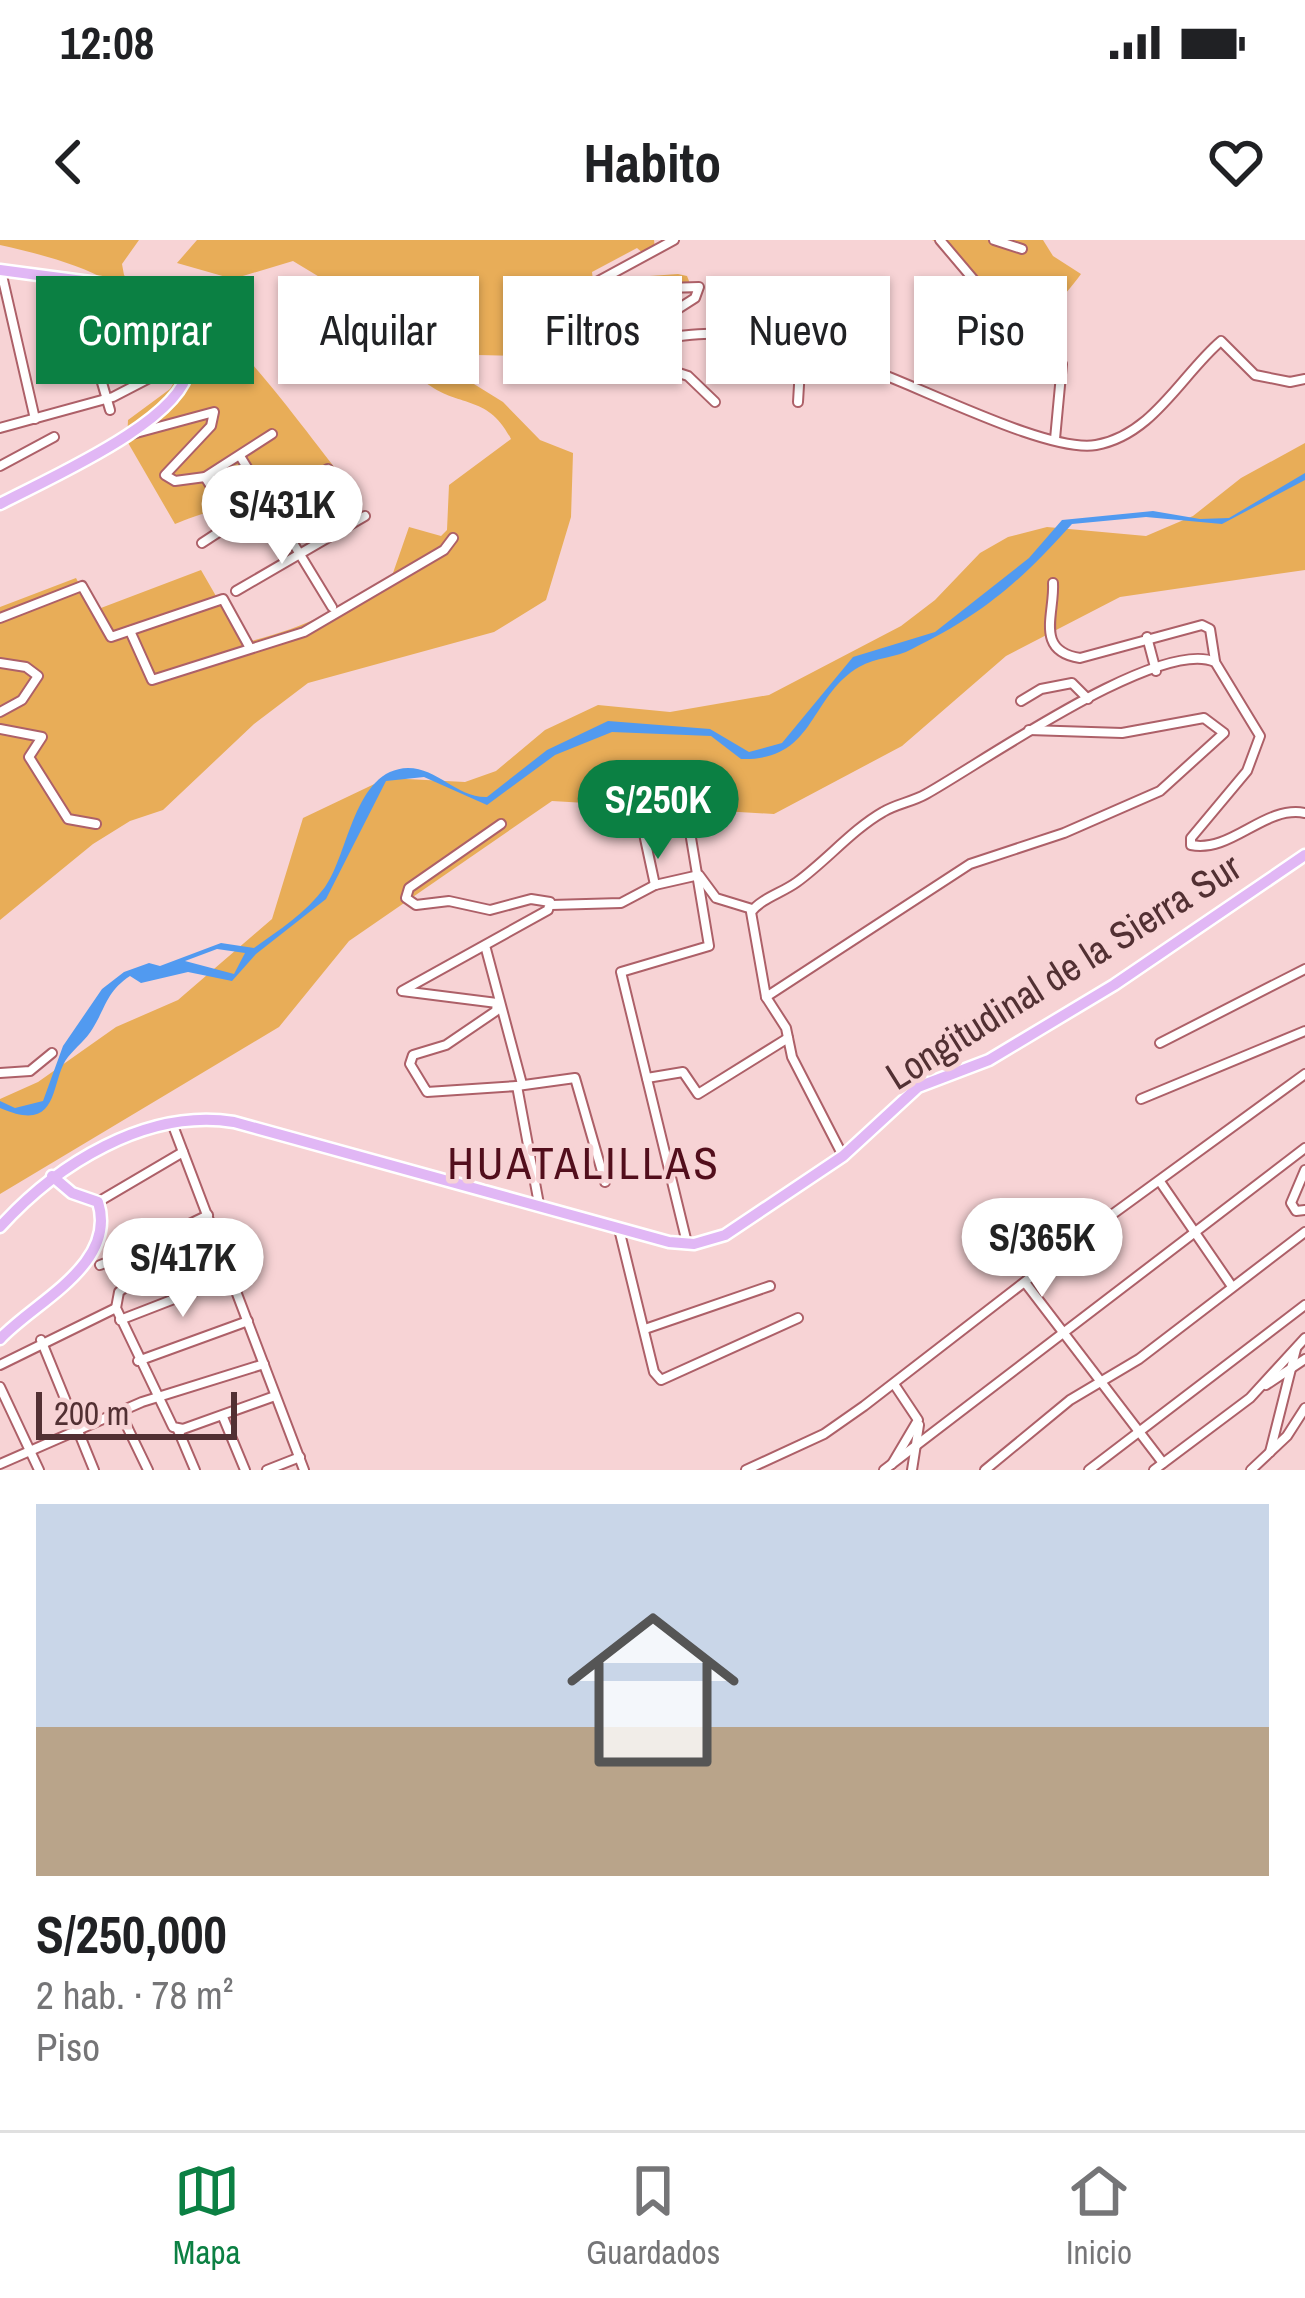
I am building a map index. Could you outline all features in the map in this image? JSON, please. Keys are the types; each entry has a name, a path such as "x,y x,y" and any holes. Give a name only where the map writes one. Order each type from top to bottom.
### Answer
{"main road":[{"path":"1,270 44,276"},
{"path":"0,504 123,436 184,384"},
{"name":"Longitudinal de la Sierra Sur","path":"687,1243 725,1235 843,1156 918,1087 989,1060 1114,985 1305,854"},
{"path":"0,1227 52,1176 171,1122 234,1122 687,1243"},
{"path":"0,1339 86,1262 100,1216 98,1202 67,1190 52,1176"}],"street":[{"path":"605,276 674,240"},
{"path":"940,240 990,299 1043,336 1062,364 1054,439"},
{"path":"994,240 1022,249"},
{"path":"1,270 35,419"},
{"path":"682,288 699,287 695,298 682,306"},
{"path":"890,378 1027,434 1092,446 1137,425 1193,375 1222,341 1250,373 1290,382 1305,379"},
{"path":"682,374 715,402"},
{"path":"99,384 110,410"},
{"path":"0,428 103,400 136,384"},
{"path":"798,402 799,384"},
{"path":"123,436 212,410 216,418 212,426 165,470 175,481 205,477 272,434"},
{"path":"0,466 54,436"},
{"path":"240,456 332,607"},
{"path":"202,543 328,469"},
{"path":"205,477 257,496 258,511"},
{"path":"205,477 235,524"},
{"path":"236,591 364,516"},
{"path":"130,632 152,680 340,616 444,550 453,538"},
{"path":"1053,583 1054,600 1046,616 1050,638 1064,654 1079,658 1147,637 1207,626 1215,662 1260,741 1247,771 1191,838 1191,844 1218,842 1283,809 1305,814"},
{"path":"0,618 82,586 109,636 224,598 250,648"},
{"path":"1147,637 1156,671"},
{"path":"699,875 716,898 752,909 794,885 878,814 920,797 1024,730 1156,671 1199,658 1215,662"},
{"path":"0,663 26,667 38,676 22,700 0,712"},
{"path":"1021,700 1072,683 1088,698"},
{"path":"766,997 970,864 1064,833 1160,791 1224,733 1204,718 1122,733 1024,730"},
{"path":"0,729 43,737 29,758 38,776 68,819 96,824"},
{"path":"641,820 656,885"},
{"path":"501,824 409,889 406,898 416,905 449,902 490,910 531,899 551,905 622,903 656,885 699,875"},
{"path":"687,1243 622,969 709,946 691,838"},
{"path":"551,905 486,949 402,987 410,995 497,1003 496,1011 465,1034 413,1054 410,1064 427,1092 575,1078 605,1182"},
{"path":"752,909 766,997 843,1156"},
{"path":"486,949 520,1085 539,1204"},
{"path":"1160,1043 1305,969"},
{"path":"1141,1100 1305,1031"},
{"path":"646,1078 683,1072 695,1094 788,1038"},
{"path":"0,1073 24,1074 52,1053"},
{"path":"746,1470 824,1434 1305,1073"},
{"path":"171,1122 304,1470"},
{"path":"888,1468 1196,1237 1305,1148"},
{"path":"98,1202 183,1152"},
{"path":"1305,1170 1291,1203 1296,1211 1305,1210"},
{"path":"1162,1183 1231,1285"},
{"path":"100,1265 208,1216"},
{"path":"619,1227 654,1372 666,1382 798,1318"},
{"path":"985,1470 1305,1232"},
{"path":"124,1256 130,1283 118,1292 116,1308 156,1400 178,1430 195,1470"},
{"path":"120,1320 231,1277"},
{"path":"1027,1285 1158,1467 1305,1359"},
{"path":"645,1329 770,1286"},
{"path":"1089,1470 1305,1305"},
{"path":"0,1365 41,1340 116,1308"},
{"path":"138,1360 248,1321"},
{"path":"1258,1390 1305,1338"},
{"path":"41,1340 94,1470"},
{"path":"1270,1452 1296,1346"},
{"path":"0,1464 120,1412 264,1364"},
{"path":"894,1384 918,1420 912,1470"},
{"path":"0,1388 39,1470"},
{"path":"178,1430 275,1396"},
{"path":"1251,1470 1305,1408"},
{"path":"120,1412 148,1470"},
{"path":"223,1417 245,1470"},
{"path":"888,1468 918,1420"},
{"path":"267,1470 300,1456"}],"shaded area":[{"path":"0,240 139,240 122,264 125,276 99,276 0,245"},
{"path":"197,240 654,240 655,249 645,255 637,248 592,272 592,276 503,276 503,356 479,355 479,276 318,276 293,261 243,276 222,276 177,263"},
{"path":"932,240 1043,240 1053,256 1081,274 1067,290 1067,276 975,276 952,252"},
{"path":"678,274 687,276 691,286 682,291 682,276 650,276"},
{"path":"254,367 351,488 360,507 346,507 313,493 292,493 240,503 175,524 127,441 128,420 173,384 254,384"},
{"path":"428,384 474,384 503,402 540,440 573,453 571,517 546,600 494,632 308,683 254,724 163,810 130,821 93,844 0,920 0,607 76,578 93,611 201,570 243,643 341,607 393,573 409,527 441,536 447,530 449,485 511,439 492,414"},
{"path":"1305,443 1305,570 1120,597 1006,656 902,746 774,814 552,801 349,941 279,1027 0,1194 0,1099 38,1082 116,1027 178,1000 272,919 303,818 387,778 465,782 496,771 545,730 598,705 670,712 769,695 901,626 935,600 980,553 1008,537 1047,527 1146,536 1193,516 1241,478"}],"water":[{"path":"1305,473 1305,480 1222,524 1146,517 1072,524 980,610 906,652 859,667 830,694 798,739 766,757 741,759 711,736 612,732 555,755 487,805 424,777 386,781 326,899 256,954 232,981 188,972 141,983 130,976 68,1057 44,1110 20,1115 0,1108 0,1101 15,1108 43,1101 63,1046 102,989 124,972 149,963 160,966 221,943 254,948 301,913 325,887 364,797 390,772 419,769 466,793 487,797 547,750 608,721 710,729 749,752 782,743 853,657 935,632 1029,558 1062,520 1153,511 1200,519 1229,518","holes":["217,949 245,953 234,974 185,961"]}],"district":[{"name":"HUATALILLAS","path":"584,1162"}]}
